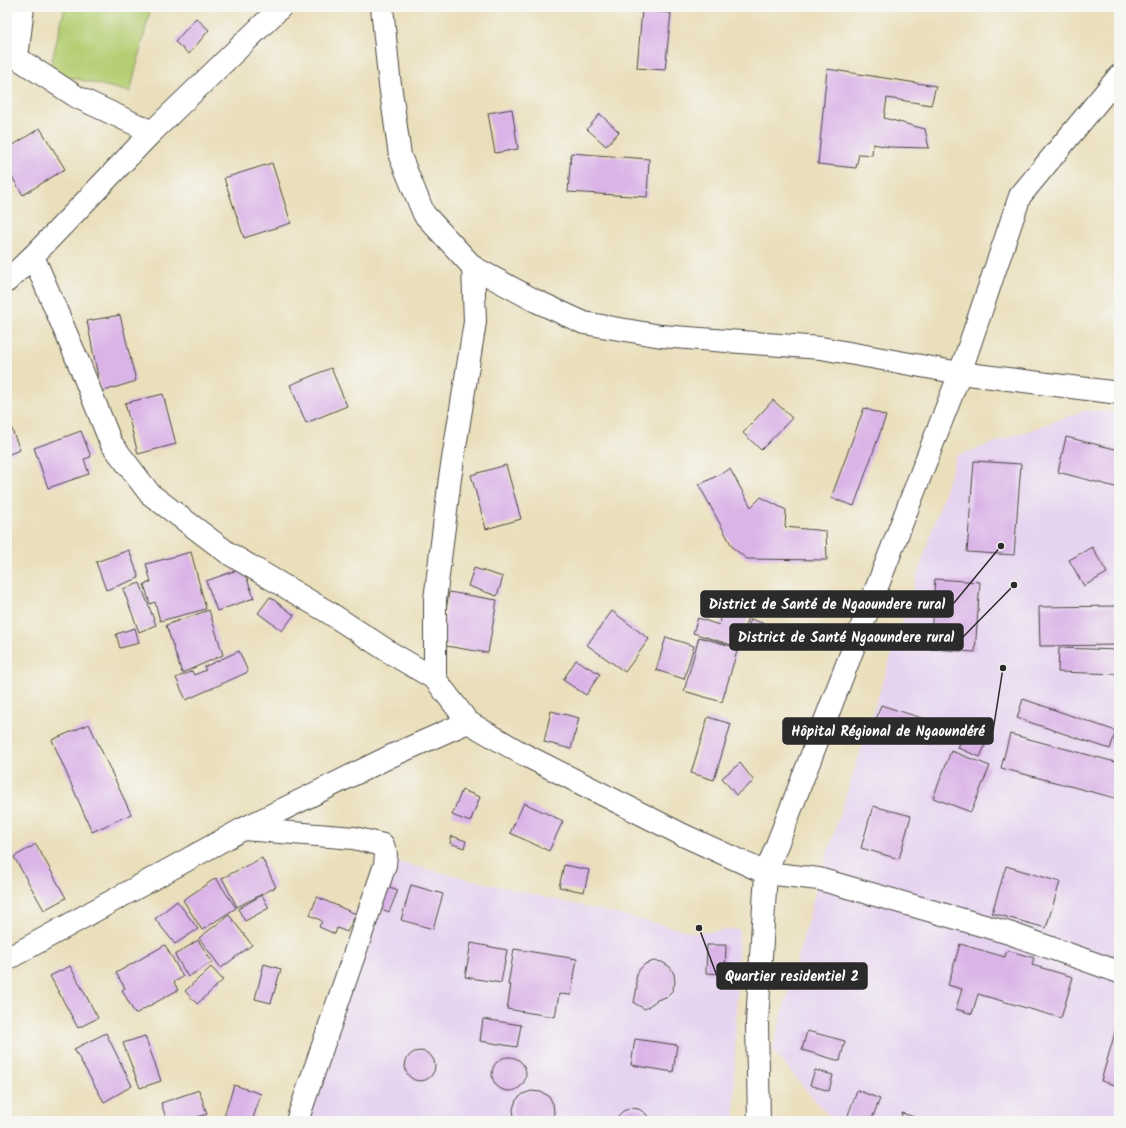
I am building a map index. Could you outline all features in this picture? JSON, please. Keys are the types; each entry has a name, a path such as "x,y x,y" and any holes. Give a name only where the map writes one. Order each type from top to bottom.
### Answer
{"street":[{"path":"23,7 12,56 77,97 152,132"},
{"path":"7,281 152,132 281,7"},
{"path":"382,7 389,77 400,156 424,214 473,267 534,300 584,323 661,336 821,348 960,373 1119,393"},
{"path":"759,1121 757,1023 766,873 960,373 1020,196 1119,76"},
{"path":"33,256 111,443 150,494 228,553 328,612 391,653 435,679 468,722 521,753 676,832 766,873 819,880 994,928 1119,972"},
{"path":"435,679 435,600 450,478 476,322 473,267"},
{"path":"7,959 243,829 391,756 468,722"},
{"path":"243,829 354,838 383,845 386,854 385,865 297,1121"}],"shaded area":[{"path":"1087,410 1119,413 1119,1121 833,1121 772,1050 819,879 956,456"},
{"path":"389,860 696,933 739,929 734,1079 735,1121 299,1121"}],"green space":[{"path":"65,7 151,7 130,92 49,72"}],"building":[{"path":"465,7 489,7 489,8 466,10"},
{"path":"642,10 671,13 665,70 637,68"},
{"path":"196,18 209,30 189,54 175,42"},
{"path":"827,69 936,86 931,105 887,98 884,118 925,129 929,148 889,147 873,144 872,155 859,154 856,168 818,164"},
{"path":"512,109 518,149 495,153 488,113"},
{"path":"600,114 619,132 606,146 587,129"},
{"path":"40,128 65,169 23,195 7,169 7,149"},
{"path":"571,153 649,159 647,197 568,192"},
{"path":"272,163 291,223 244,238 224,178"},
{"path":"120,315 136,381 101,392 87,321"},
{"path":"331,368 347,406 306,423 290,385"},
{"path":"163,394 176,444 138,454 125,403"},
{"path":"773,400 792,418 761,450 743,433"},
{"path":"864,408 886,416 854,506 831,498"},
{"path":"7,417 20,450 7,455"},
{"path":"81,431 91,457 84,459 89,474 48,488 34,448"},
{"path":"1066,437 1119,450 1119,488 1058,472"},
{"path":"974,461 1021,464 1014,555 967,552"},
{"path":"506,465 521,519 486,529 471,475"},
{"path":"730,469 751,507 761,497 786,510 785,527 826,531 827,560 747,559 733,548 699,485"},
{"path":"1092,547 1107,573 1084,586 1069,560"},
{"path":"129,550 139,578 106,590 96,562"},
{"path":"191,552 206,609 160,621 155,602 150,604 144,584 151,582 146,564"},
{"path":"243,568 254,598 217,611 206,581"},
{"path":"474,568 503,577 497,596 468,586"},
{"path":"935,579 980,582 975,652 930,649"},
{"path":"140,583 156,625 139,632 123,589"},
{"path":"449,592 497,600 488,653 440,645"},
{"path":"270,597 294,615 282,631 258,613"},
{"path":"1119,606 1119,645 1040,646 1039,607"},
{"path":"209,610 223,655 182,673 166,625"},
{"path":"724,610 748,617 738,647 693,633 698,618 719,625"},
{"path":"612,611 649,639 625,672 587,645"},
{"path":"751,619 765,624 754,650 741,645"},
{"path":"135,628 139,643 120,648 116,634"},
{"path":"666,637 694,646 684,679 656,670"},
{"path":"699,637 738,648 722,702 684,691"},
{"path":"1059,648 1119,650 1119,674 1058,672"},
{"path":"239,651 248,672 186,700 176,678 192,671 194,675 206,670 204,667"},
{"path":"576,660 600,674 586,695 563,680"},
{"path":"1023,699 1116,731 1110,749 1017,718"},
{"path":"881,705 937,723 931,744 874,726"},
{"path":"551,711 579,718 571,749 544,742"},
{"path":"708,717 731,724 714,780 691,773"},
{"path":"89,724 131,814 92,832 52,740"},
{"path":"963,734 986,743 980,757 958,748"},
{"path":"1010,734 1119,763 1119,799 1001,768"},
{"path":"951,751 990,766 971,812 933,798"},
{"path":"740,763 754,781 736,795 722,778"},
{"path":"462,790 480,797 470,822 452,815"},
{"path":"524,803 563,821 549,851 510,833"},
{"path":"873,806 911,816 899,859 861,848"},
{"path":"452,836 466,841 464,848 450,843"},
{"path":"36,844 66,898 44,910 14,857"},
{"path":"262,858 276,887 237,907 222,878"},
{"path":"564,865 589,870 584,892 559,887"},
{"path":"1006,866 1060,882 1046,928 992,913"},
{"path":"216,878 236,908 202,930 183,900"},
{"path":"384,885 398,890 389,912 375,906"},
{"path":"411,885 443,894 433,929 401,920"},
{"path":"262,895 269,908 245,921 238,909"},
{"path":"317,897 356,914 347,932 337,928 335,934 319,927 322,921 310,915"},
{"path":"177,901 198,929 175,944 155,919"},
{"path":"229,915 252,945 221,968 199,938"},
{"path":"198,940 212,962 188,977 175,955"},
{"path":"471,943 507,950 501,983 465,977"},
{"path":"960,944 1005,957 1007,950 1034,958 1032,965 1073,977 1061,1018 978,994 972,1014 956,1009 962,989 948,985"},
{"path":"165,945 183,977 174,982 178,990 135,1014 122,990 125,988 116,973"},
{"path":"707,945 726,945 725,974 706,973"},
{"path":"514,949 577,959 571,995 559,994 555,1017 507,1009 511,985 508,985"},
{"path":"654,961 662,962 670,967 674,974 675,983 672,991 666,997 657,1000 645,1009 634,1003 637,987 636,978 639,970 645,964"},
{"path":"264,964 281,969 271,1003 255,999"},
{"path":"70,966 98,1018 78,1028 50,976"},
{"path":"211,967 223,980 197,1004 185,991"},
{"path":"483,1019 521,1025 517,1047 480,1041"},
{"path":"1116,1029 1119,1030 1119,1086 1101,1081"},
{"path":"807,1031 845,1041 840,1061 802,1050"},
{"path":"106,1033 132,1086 104,1102 74,1049"},
{"path":"145,1036 161,1081 140,1088 123,1043"},
{"path":"635,1039 677,1045 673,1072 631,1065"},
{"path":"420,1051 431,1055 435,1066 431,1077 420,1081 409,1077 405,1066 409,1055"},
{"path":"509,1057 521,1062 526,1074 521,1086 509,1091 497,1086 492,1074 497,1062"},
{"path":"815,1070 833,1075 829,1091 810,1085"},
{"path":"234,1085 261,1094 252,1121 223,1120"},
{"path":"199,1090 207,1114 185,1121 167,1121 161,1103"},
{"path":"857,1090 880,1099 871,1121 854,1121 847,1118"},
{"path":"531,1091 541,1092 549,1096 553,1104 554,1113 552,1121 516,1121 514,1118 513,1109 516,1100 523,1094"},
{"path":"631,1108 639,1109 646,1114 651,1121 615,1121 623,1111"},
{"path":"902,1113 926,1121 900,1121"}],"place":[{"name":"District de Santé de Ngaoundere rural","path":"1001,546"},
{"name":"District de Santé Ngaoundere rural","path":"1014,585"},
{"name":"Hôpital Régional de Ngaoundéré","path":"1003,668"},
{"name":"Quartier residentiel 2","path":"699,928"}]}
